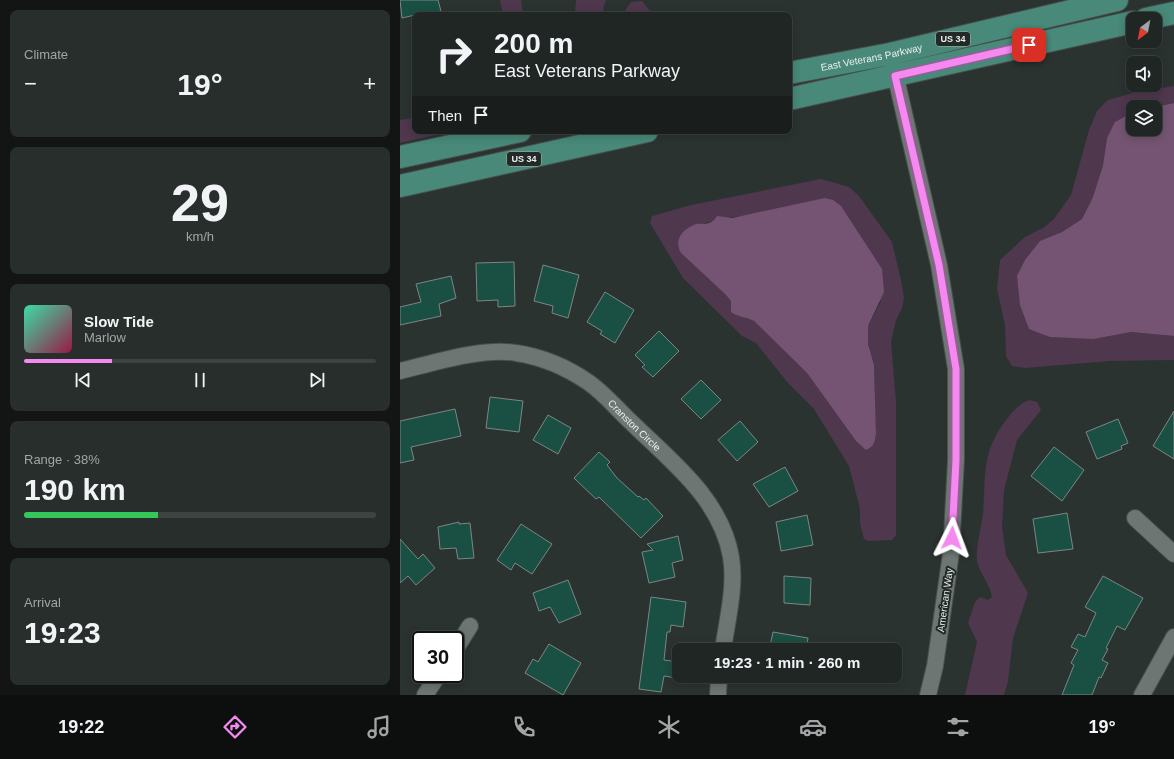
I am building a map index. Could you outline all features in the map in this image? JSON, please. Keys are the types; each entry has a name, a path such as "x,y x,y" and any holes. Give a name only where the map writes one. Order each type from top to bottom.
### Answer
{"main road":[{"name":"East Veterans Parkway","path":"792,72 890,54 1117,0"},
{"path":"1162,16 1174,13"},
{"name":"US 34","path":"792,98 1126,24"},
{"path":"400,157 506,134"},
{"name":"US 34","path":"400,186 634,134"}],"street":[{"name":"American Way","path":"890,54 939,265 956,369 956,460 951,553 935,666 928,695"},
{"name":"Cranston Circle","path":"400,371 478,354 514,352 538,357 559,365 589,383 693,482 717,516 731,558 730,598 724,643"},
{"path":"1136,518 1174,554"},
{"path":"464,636 470,626"},
{"path":"1142,695 1174,637"},
{"path":"425,695 433,683"},
{"path":"718,695 719,683"}],"shaded area":[{"path":"500,0 521,0 523,12 502,12"},
{"path":"576,0 606,0 603,8 604,12 575,12"},
{"path":"642,1 650,12 624,12 631,2"},
{"path":"1174,86 1174,103 1162,106 1162,100 1126,100 1126,116 1107,138 1103,165 1093,197 1082,219 1062,232 1040,242 1094,339 1131,332 1174,336 1174,360 1110,361 1025,368 1012,366 1006,356 1005,325 997,289 1000,260 1025,237 1043,228 1054,219 1071,195 1089,130 1097,111 1108,100 1137,92 1162,92 1162,88"},
{"path":"1174,103 1174,336 1131,332 1094,339 1050,337 1029,329 1020,305 1017,276 1025,260 1040,241 1062,232 1082,219 1093,197 1103,165 1107,138 1115,122 1126,116 1126,136 1162,136 1162,106"},
{"path":"412,118 412,134 440,134 400,143 400,120"},
{"path":"821,179 849,187 859,196 892,242 904,298 902,308 896,320 891,342 896,402 896,535 892,540 868,541 864,539 860,523 860,509 849,466 814,409 788,383 756,343 742,336 683,278 650,223 652,216 691,205","holes":["763,212 881,301 868,326 868,344 874,365 876,432 856,441 807,373 754,321 731,312 731,301 726,295 681,253 696,224 704,224 720,219"]},
{"path":"825,198 833,200 841,206 882,269 884,292 868,326 868,344 874,365 876,432 874,443 866,450 856,441 807,373 754,321 731,312 731,301 681,253 678,244 680,236 686,229 696,224 709,223 717,216 732,218"},
{"path":"1030,400 1037,402 1041,410 1017,440 1004,490 1002,526 1006,555 1028,593 1013,638 1008,681 1004,695 965,695 977,642 968,623 975,602 980,597 988,600 992,597 989,587 979,569 977,560 978,543 983,514 986,464 993,442 1007,419 1017,407"}],"building":[{"path":"400,0 438,0 441,12 412,12 412,16 402,18"},
{"path":"514,262 515,306 498,307 498,300 477,301 476,263"},
{"path":"543,265 579,275 568,318 552,313 553,306 534,301"},
{"path":"451,276 456,298 439,304 441,316 400,325 400,307 421,302 416,284"},
{"path":"605,292 634,310 615,343 600,334 602,331 587,322"},
{"path":"659,331 679,351 653,377 642,367 645,365 635,355"},
{"path":"701,380 721,400 701,419 681,399"},
{"path":"490,397 523,401 519,432 486,428"},
{"path":"455,409 461,436 411,447 414,460 400,463 400,421"},
{"path":"1174,411 1174,459 1153,446"},
{"path":"548,415 571,428 558,454 533,440"},
{"path":"1118,419 1128,443 1121,446 1122,449 1097,459 1086,432"},
{"path":"740,421 758,442 737,461 718,440"},
{"path":"1054,447 1084,470 1062,501 1031,476"},
{"path":"599,452 610,462 607,465 617,478 638,497 639,496 644,500 646,498 663,516 641,538 599,497 596,499 574,478"},
{"path":"785,467 798,491 769,507 753,484"},
{"path":"1067,513 1073,549 1038,553 1033,519"},
{"path":"807,515 813,545 781,551 776,522"},
{"path":"459,522 459,524 470,523 474,558 458,559 456,548 440,549 438,527"},
{"path":"521,524 552,544 532,574 515,563 511,570 497,560"},
{"path":"678,536 683,560 672,563 675,577 649,583 642,552 653,550 647,544"},
{"path":"400,539 418,559 423,554 435,568 416,585 408,576 400,583"},
{"path":"784,576 811,578 810,605 784,603"},
{"path":"1103,576 1143,598 1125,630 1117,626 1102,660 1108,663 1101,678 1099,677 1092,695 1062,695 1074,665 1071,663 1078,650 1071,647 1078,634 1085,637 1096,613 1085,607"},
{"path":"568,580 581,614 559,623 550,607 539,611 533,593"},
{"path":"651,597 686,602 683,627 671,625 670,632 667,632 664,660 672,661 672,677 664,676 661,692 639,689"},
{"path":"773,632 808,638 807,643 771,643"},
{"path":"549,644 581,663 563,695 525,673 533,659 538,662"}],"route":[{"path":"952,538 956,460 956,369 939,265 895,76 1029,45"}]}
